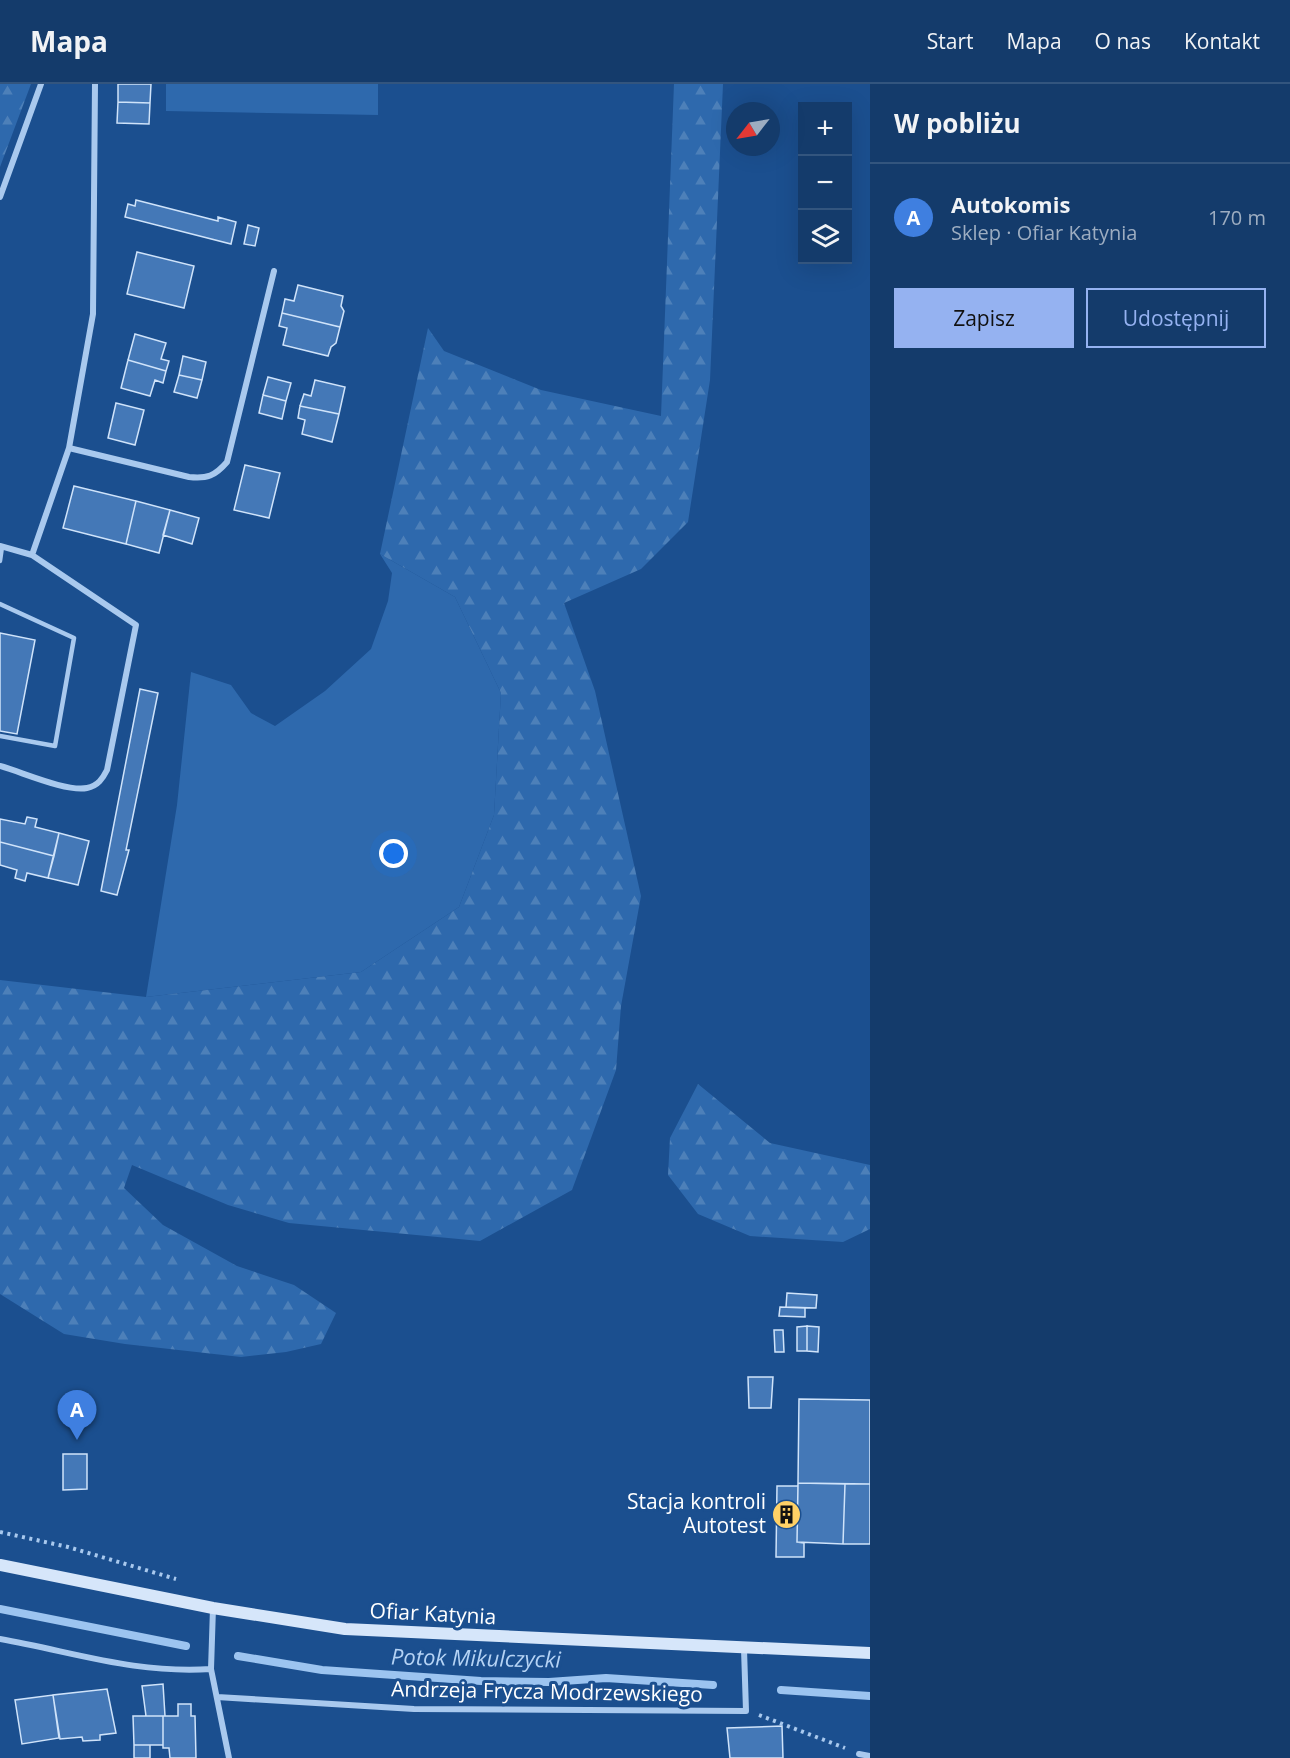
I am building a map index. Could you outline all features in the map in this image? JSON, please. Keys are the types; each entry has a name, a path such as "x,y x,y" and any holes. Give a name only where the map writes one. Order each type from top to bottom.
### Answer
{"street":[{"path":"0,197 40,84"},
{"path":"32,555 69,448 93,314 95,84"},
{"path":"69,448 189,477 205,478 218,472 227,462 274,271"},
{"path":"0,766 74,788 88,788 101,782 107,770 136,625 32,555 1,546"},
{"name":"Ofiar Katynia","path":"0,1565 213,1608 345,1629 870,1653"},
{"path":"213,1608 211,1669 229,1758"},
{"path":"0,1639 122,1666 173,1671 211,1669"},
{"path":"744,1649 746,1711"},
{"name":"Andrzeja Frycza Modrzewskiego","path":"217,1697 414,1709 746,1711"},
{"path":"859,1756 870,1756"}],"lane":[{"path":"0,561 1,546"},
{"path":"0,604 74,638 55,746 0,736"}],"path":[{"path":"0,1532 68,1547 184,1581"},
{"path":"746,1711 859,1756"}],"green space":[{"path":"0,84 31,84 0,167"},
{"path":"166,84 378,84 378,115 166,111"},
{"path":"674,84 723,84 710,380 688,522 641,569 564,603 595,691 641,896 621,1006 616,1070 572,1190 480,1241 289,1223 228,1205 132,1165 124,1188 163,1225 237,1266 294,1285 336,1313 321,1344 286,1352 241,1357 125,1344 64,1334 0,1294 0,980 146,997 361,972 459,907 494,815 501,693 455,597 380,554 428,328 444,351 541,390 661,416"},
{"path":"380,554 455,597 501,693 494,815 459,907 361,972 146,997 177,805 191,672 231,685 251,713 275,726 325,691 371,649 388,601 392,573"},
{"path":"698,1084 770,1143 870,1165 870,1229 843,1242 750,1236 698,1214 668,1175 670,1138"}],"building":[{"path":"118,84 151,84 150,103 118,102"},
{"path":"118,102 150,103 149,124 117,123"},
{"path":"136,200 218,221 218,217 236,222 231,244 125,217 128,204 135,206"},
{"path":"248,225 259,228 255,246 244,244"},
{"path":"137,252 194,266 184,308 127,294"},
{"path":"298,285 343,296 341,306 344,311 340,327 282,313 285,299 294,301"},
{"path":"282,313 340,327 336,343 331,347 328,356 283,345 287,328 279,326"},
{"path":"135,334 166,343 161,359 169,361 166,371 128,360"},
{"path":"183,356 206,362 202,380 179,375"},
{"path":"128,360 166,371 163,383 155,380 150,396 121,388"},
{"path":"179,375 202,380 197,398 174,392"},
{"path":"268,377 291,383 286,401 263,395"},
{"path":"315,380 345,387 339,414 300,406 304,394 311,396"},
{"path":"263,395 286,401 282,419 259,413"},
{"path":"116,403 144,410 135,445 108,438"},
{"path":"300,406 339,414 332,442 302,434 305,420 298,418"},
{"path":"245,465 280,473 269,518 234,510"},
{"path":"74,486 136,501 126,544 63,528"},
{"path":"136,501 170,510 159,553 126,544"},
{"path":"170,510 199,518 192,544 163,535"},
{"path":"0,633 35,640 17,734 0,731"},
{"path":"140,689 158,693 126,850 129,850 117,895 101,891"},
{"path":"27,817 37,819 35,827 59,833 54,856 0,842 0,819 25,824"},
{"path":"59,833 89,841 78,885 48,878"},
{"path":"0,842 54,856 48,878 27,873 25,881 15,878 17,870 0,865"},
{"path":"787,1293 817,1295 816,1308 786,1307"},
{"path":"780,1307 805,1308 805,1317 779,1316"},
{"path":"807,1326 819,1327 818,1352 807,1351"},
{"path":"807,1326 807,1351 797,1351 797,1327"},
{"path":"774,1330 783,1330 784,1352 775,1352"},
{"path":"748,1377 773,1377 771,1408 749,1408"},
{"path":"799,1399 870,1400 870,1484 798,1483"},
{"path":"63,1454 87,1454 87,1489 63,1490"},
{"path":"798,1483 845,1484 843,1544 797,1542"},
{"path":"845,1484 870,1484 870,1544 843,1544"},
{"name":"Stacja kontroli Autotest","path":"777,1486 798,1486 797,1542 804,1543 804,1557 776,1557"},
{"path":"163,1684 165,1716 146,1716 142,1686"},
{"path":"107,1689 116,1733 100,1735 100,1740 83,1741 82,1737 60,1739 53,1695"},
{"path":"53,1695 59,1738 22,1744 15,1700"},
{"path":"178,1704 191,1704 191,1716 195,1716 196,1758 170,1758 169,1748 163,1748 163,1716 178,1716"},
{"path":"133,1716 163,1716 163,1745 134,1745"},
{"path":"782,1726 783,1758 730,1758 727,1728"},
{"path":"134,1745 150,1745 150,1758 134,1758"}],"waterway":[{"name":"Potok Mikulczycki","path":"0,1609 186,1646"},
{"name":"Potok Mikulczycki","path":"238,1656 322,1670 481,1681 549,1682 606,1678 713,1685"},
{"name":"Potok Mikulczycki","path":"781,1690 870,1696"}],"place":[{"name":"Autokomis","path":"77,1440"},
{"name":"Stacja kontroli Autotest","path":"787,1514"}]}
